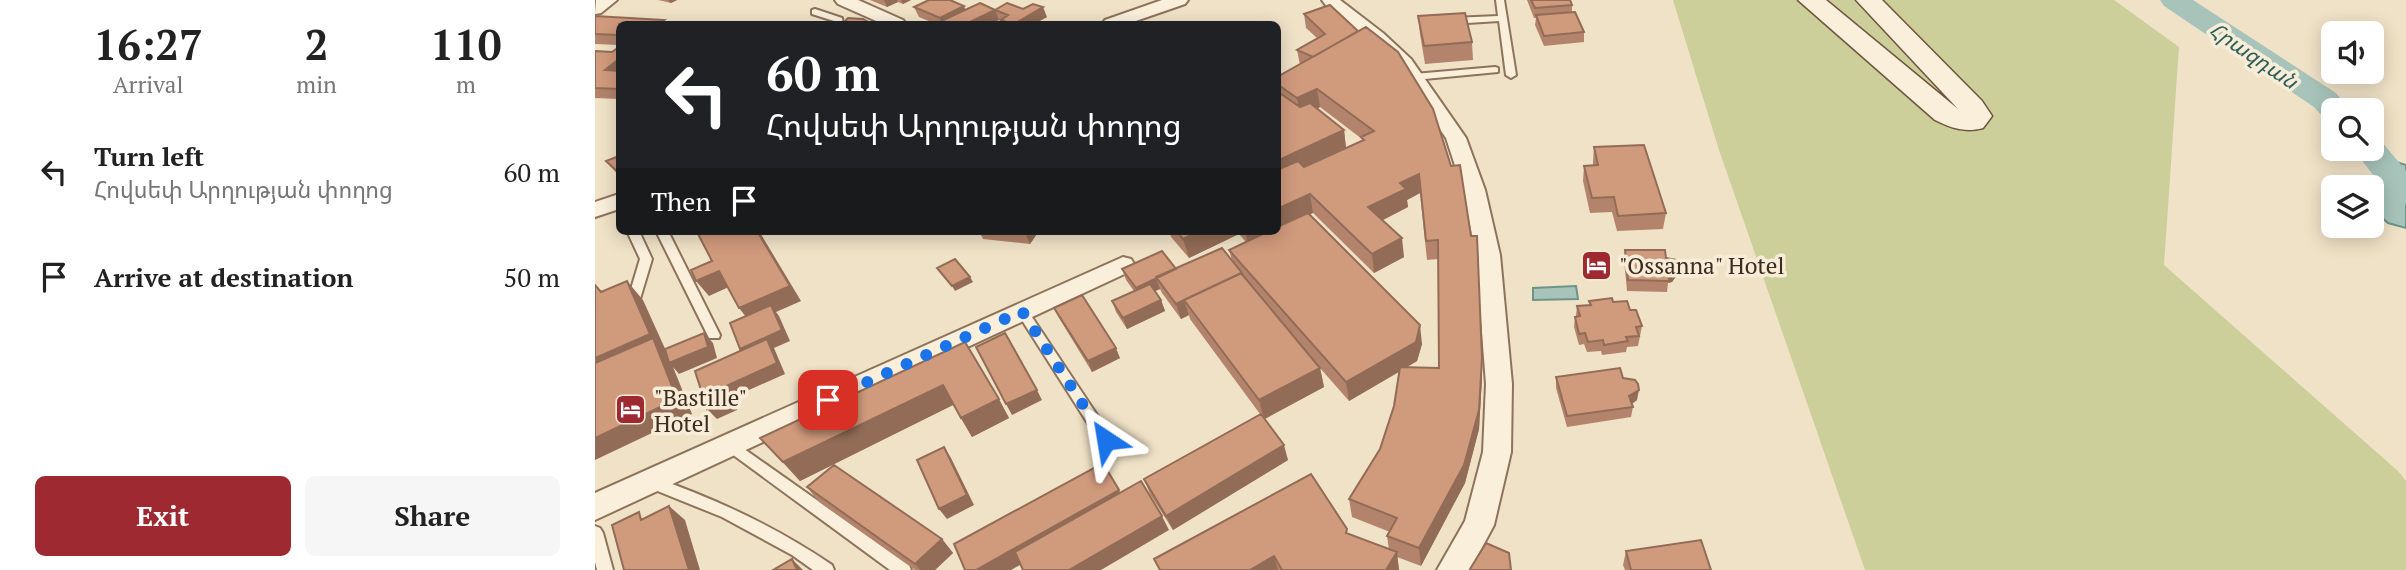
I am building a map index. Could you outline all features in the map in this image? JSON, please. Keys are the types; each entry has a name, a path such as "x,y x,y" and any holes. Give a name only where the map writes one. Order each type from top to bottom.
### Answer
{"street":[{"path":"595,9 608,0"},
{"path":"845,0 890,21"},
{"path":"1120,21 1179,0"},
{"path":"1331,0 1336,7 1377,37 1414,76 1456,138 1474,190 1488,255 1499,384 1497,452 1479,525 1453,570"},
{"path":"1810,0 1840,22 1945,114 1959,121 1973,122 1977,116 1972,107 1868,0"},
{"path":"595,210 616,202"},
{"path":"595,507 1123,265"}],"lane":[{"path":"1500,0 1511,75"},
{"path":"815,12 839,21"},
{"path":"1436,21 1501,18"},
{"path":"1414,76 1495,70"},
{"path":"634,299 646,259 635,235"},
{"path":"664,235 714,335"},
{"path":"1022,311 1106,440"},
{"path":"730,445 903,570"},
{"path":"650,482 727,512 797,550 826,570"},
{"path":"595,533 605,570"}],"green space":[{"path":"1673,0 2114,0 2179,47 2164,265 2398,471 2406,481 2406,570 1865,570 1719,150"}],"water":[{"path":"2384,158 2406,165 2406,228 2384,219 2384,175 2377,175 2377,161 2384,161"},
{"path":"1576,286 1578,299 1533,300 1533,288"}],"building":[{"path":"929,0 950,0 964,6 940,18 914,7"},
{"path":"1531,0 1570,0 1572,5 1535,8"},
{"path":"980,3 995,10 972,21 941,21"},
{"path":"1007,3 1023,9 1033,4 1043,7 1019,21 1001,20 1008,15 995,10"},
{"path":"1330,5 1358,31 1313,57 1297,50 1325,34 1304,14"},
{"path":"1575,12 1584,32 1544,36 1536,15"},
{"path":"1465,13 1472,42 1424,46 1418,16"},
{"path":"595,16 664,20 616,21 616,35 595,34"},
{"path":"848,18 867,21 845,21"},
{"path":"1366,27 1398,52 1433,109 1451,166 1460,165 1471,236 1477,236 1482,358 1479,410 1464,465 1419,548 1387,536 1397,518 1349,499 1380,449 1394,406 1400,367 1439,368 1438,240 1426,241 1419,174 1400,183 1406,189 1368,207 1402,238 1372,254 1310,194 1281,207 1281,168 1298,161 1304,167 1364,140 1361,137 1374,131 1317,89 1297,98 1281,87 1281,75"},
{"path":"616,49 616,61 605,70 616,71 616,89 595,88 595,51 612,52"},
{"path":"1281,94 1300,107 1310,103 1344,130 1281,159"},
{"path":"1644,145 1666,213 1618,216 1614,197 1592,198 1584,166 1598,165 1594,147"},
{"path":"616,157 616,170 606,161"},
{"path":"1308,213 1420,325 1416,342 1346,382 1229,250 1261,235 1281,235 1281,225"},
{"path":"699,235 759,235 790,286 739,308 719,271 696,281 691,270 712,261"},
{"path":"1222,248 1242,273 1176,304 1156,277"},
{"path":"1625,250 1665,250 1666,258 1676,260 1679,264 1674,271 1668,272 1669,281 1628,280"},
{"path":"1162,251 1176,269 1136,288 1122,269"},
{"path":"955,259 970,277 952,286 937,268"},
{"path":"1241,273 1320,368 1259,400 1184,300"},
{"path":"627,281 650,334 595,358 595,285 601,292"},
{"path":"1150,284 1161,300 1123,318 1112,301"},
{"path":"1082,295 1116,348 1088,361 1054,308"},
{"path":"1612,298 1613,302 1627,301 1630,310 1636,310 1642,326 1636,327 1639,336 1626,337 1628,341 1604,345 1603,340 1588,342 1585,333 1579,334 1575,317 1580,316 1577,306 1591,305 1589,301"},
{"path":"771,305 782,330 740,349 730,323"},
{"path":"704,333 708,347 669,363 665,349"},
{"path":"1005,333 1037,390 1006,404 976,347"},
{"path":"653,338 677,399 595,438 595,363"},
{"path":"767,339 777,363 724,387 728,399 707,409 695,371"},
{"path":"965,342 999,399 961,418 943,385 783,462 760,438"},
{"path":"1620,368 1623,378 1635,380 1638,384 1639,390 1629,396 1633,407 1567,416 1556,377"},
{"path":"1261,414 1284,445 1166,516 1144,479"},
{"path":"944,447 967,495 939,509 917,460"},
{"path":"1103,463 1119,490 976,570 965,570 954,544"},
{"path":"834,465 942,539 915,564 807,487"},
{"path":"1311,474 1347,529 1346,533 1397,552 1386,570 1282,570 1274,556 1250,570 1160,570 1154,559"},
{"path":"1141,481 1162,516 1069,570 1023,570 1015,552"},
{"path":"669,506 689,570 624,570 612,525 639,512 641,520"},
{"path":"1701,540 1711,570 1631,570 1626,551"},
{"path":"1486,543 1509,553 1511,570 1470,569"},
{"path":"792,559 797,570 773,570"}],"waterway":[{"name":"Հրազդան","path":"2174,0 2322,98"},
{"name":"Հրազդան","path":"2380,161 2406,194"}],"place":[{"name":"\"Ossanna\" Hotel","path":"1596,265"},
{"name":"\"Bastille\" Hotel","path":"631,410"}],"route":[{"path":"828,400 1022,311 1106,440"}]}
